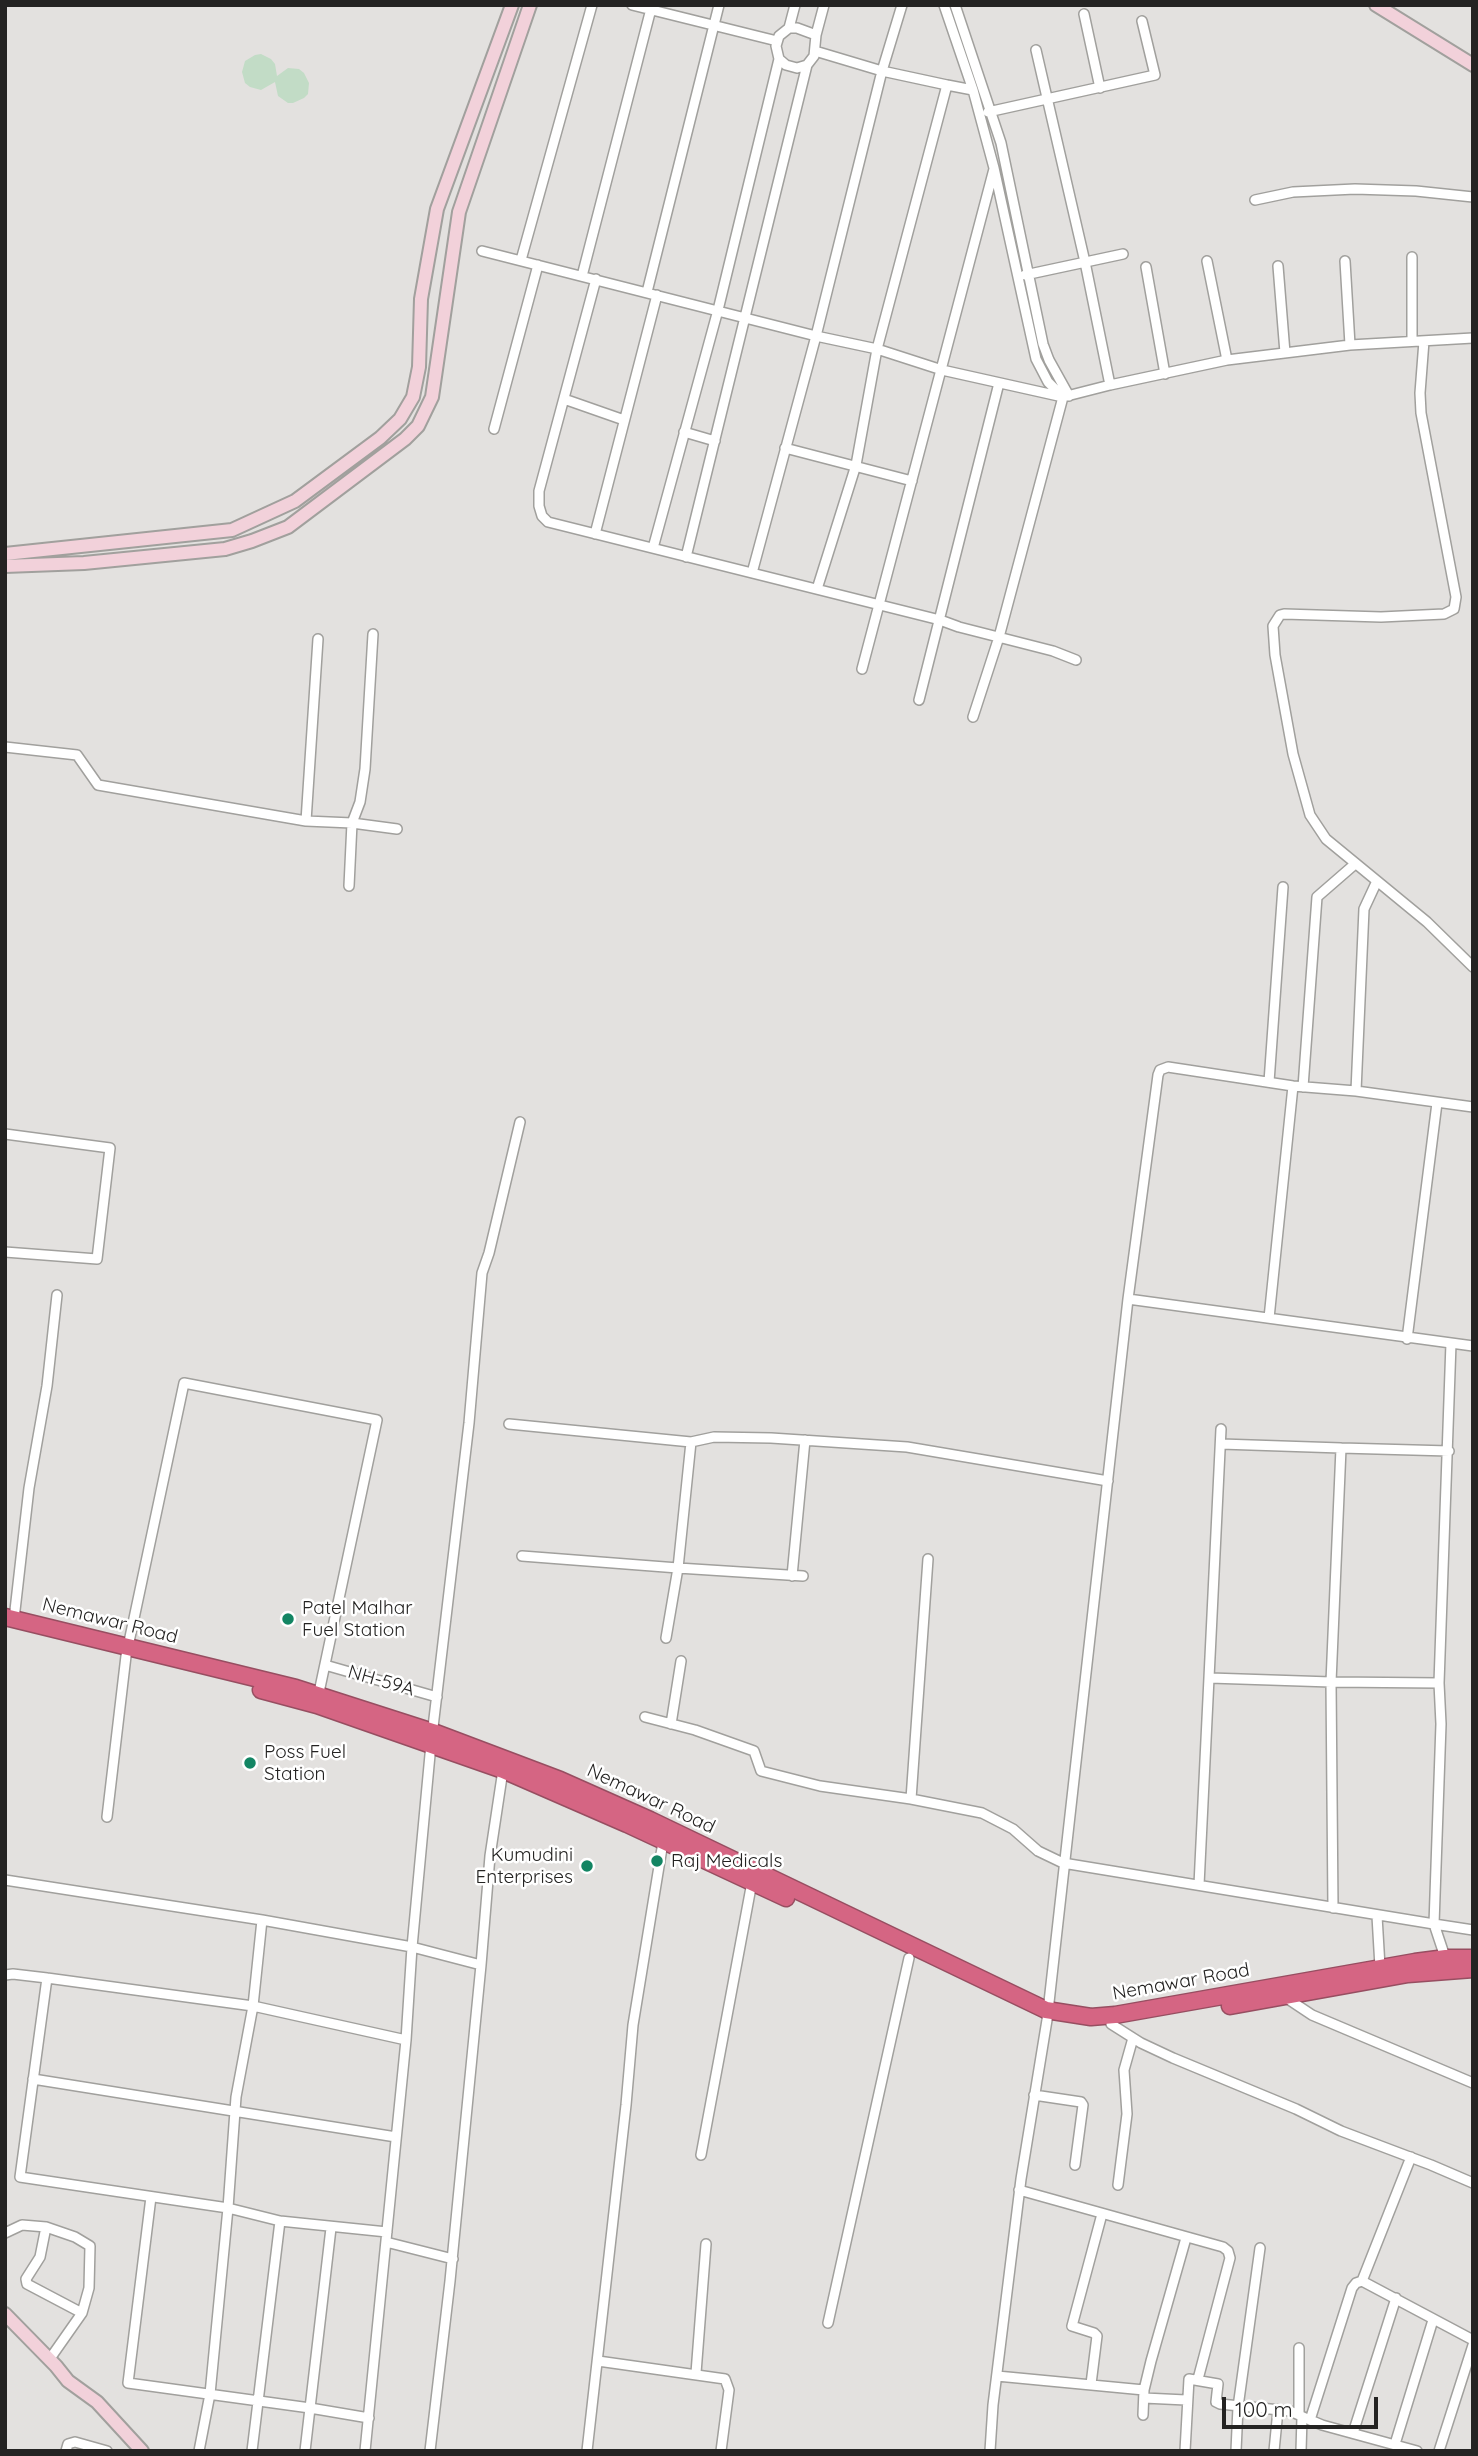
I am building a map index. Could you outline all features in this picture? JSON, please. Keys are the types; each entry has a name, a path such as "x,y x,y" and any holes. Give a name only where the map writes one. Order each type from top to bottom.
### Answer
{"highway":[{"name":"Nemawar Road","path":"8,1622 317,1700 560,1780 634,1820 974,1983 1032,2017 1115,2015 1380,1967 1448,1964 1473,1969"},
{"name":"Nemawar Road","path":"432,1738 503,1770 634,1820 663,1842 870,1936 909,1958 974,1983"},
{"name":"Nemawar Road","path":"1047,2015 1068,2026 1111,2024 1285,1997 1408,1974 1473,1958"}],"street":[{"path":"5,554 232,530 295,501 380,438 400,419 413,397 419,367 421,299 437,209 512,5"},
{"path":"5,566 84,563 225,549 252,541 288,527 405,439 418,426 432,397 459,212 530,5"},
{"path":"521,260 592,5"},
{"path":"632,5 777,41"},
{"path":"595,534 719,5"},
{"path":"653,548 718,310 779,59 777,41 789,28 795,5"},
{"path":"686,556 807,65 815,51 824,5"},
{"path":"752,573 816,336 882,71 902,5"},
{"path":"944,5 973,90 994,167 1036,359 1048,382 1066,396"},
{"path":"955,5 992,111 1045,353 1066,396 999,637 973,717"},
{"path":"1376,5 1473,65"},
{"path":"582,276 651,8"},
{"path":"1084,15 1100,88"},
{"path":"979,113 1155,75 1142,21"},
{"path":"789,28 816,35"},
{"path":"1036,50 1085,262 1110,385"},
{"path":"815,51 882,71 973,90"},
{"path":"779,59 786,65 797,68 807,65"},
{"path":"817,589 856,467 877,349 947,85"},
{"path":"862,669 994,167"},
{"path":"1255,200 1293,192 1355,189 1416,191 1473,197"},
{"path":"482,251 877,349 942,370 1066,396 1227,360 1350,345 1473,338"},
{"path":"1017,277 1123,254"},
{"path":"1412,257 1412,341"},
{"path":"1207,261 1227,360"},
{"path":"1345,261 1350,345"},
{"path":"494,429 538,265"},
{"path":"1278,266 1285,352"},
{"path":"1146,267 1165,374"},
{"path":"596,279 539,491 539,506 542,516 548,522 940,620 1053,651 1076,660"},
{"path":"1424,341 1419,393 1421,414 1456,597 1454,609 1444,614 1381,617 1280,615 1273,626 1275,655 1293,754 1310,815 1326,839 1427,922 1473,967"},
{"path":"919,700 999,383"},
{"path":"564,399 624,419"},
{"path":"684,432 715,441"},
{"path":"785,449 912,481"},
{"path":"349,886 352,823 360,802 365,769 373,634"},
{"path":"306,821 318,639"},
{"path":"5,747 77,755 98,785 306,821 397,829"},
{"path":"1269,1318 1298,1086 1317,897 1355,864"},
{"path":"1356,1091 1364,909 1377,881"},
{"path":"1269,1082 1283,887"},
{"path":"990,2451 1019,2190 1047,2015 1148,1132 1160,1070 1168,1067 1473,1107"},
{"path":"1407,1339 1437,1103"},
{"path":"365,2451 406,2040 432,1738 466,1448 482,1273 520,1122"},
{"path":"5,1134 110,1148 97,1259 5,1252"},
{"path":"8,1622 47,1386 57,1295"},
{"path":"1128,1300 1473,1346"},
{"path":"1448,1964 1434,1924 1451,1343"},
{"path":"107,1817 127,1652 184,1382 377,1420 317,1700"},
{"path":"509,1424 691,1442 714,1437 907,1447 1108,1480"},
{"path":"1199,1885 1222,1429"},
{"path":"792,1576 805,1440"},
{"path":"666,1638 678,1568 691,1442"},
{"path":"1221,1444 1448,1451"},
{"path":"1333,1908 1331,1682 1341,1448"},
{"path":"522,1556 803,1576"},
{"path":"911,1799 928,1559"},
{"path":"671,1724 681,1661"},
{"name":"NH-59A","path":"325,1665 437,1697"},
{"path":"1210,1678 1439,1683"},
{"path":"645,1717 695,1730 754,1751 761,1771 820,1786 911,1799 982,1813 1013,1829 1038,1851 1063,1863 1473,1930"},
{"path":"430,2451 453,2259 490,1856 503,1770"},
{"path":"587,2451 633,2025 663,1842"},
{"path":"5,1880 262,1920 412,1947 481,1965"},
{"path":"701,2155 752,1882"},
{"path":"1377,1916 1380,1967"},
{"path":"199,2451 210,2394 236,2097 253,2007 262,1920"},
{"path":"828,2323 909,1958"},
{"path":"5,1975 47,1978 253,2007 406,2040"},
{"path":"47,1978 20,2177 228,2208 280,2221 386,2237 453,2259"},
{"path":"1285,1997 1312,2015 1473,2083"},
{"path":"1111,2024 1173,2058 1296,2109 1341,2131 1473,2183"},
{"path":"1118,2185 1127,2114 1124,2070 1133,2038"},
{"path":"33,2079 396,2137"},
{"path":"1034,2095 1081,2102 1083,2105 1075,2165"},
{"path":"1362,2281 1411,2157"},
{"path":"1019,2190 1228,2250 1230,2258 1198,2379"},
{"path":"151,2197 128,2382 369,2418"},
{"path":"1090,2384 1097,2336 1072,2326 1102,2214"},
{"path":"252,2451 280,2221"},
{"path":"5,2233 22,2225 46,2227 75,2236 90,2246 89,2288 82,2313 49,2360"},
{"path":"46,2227 40,2257 26,2279 27,2284 82,2313"},
{"path":"305,2451 331,2228"},
{"path":"1143,2414 1144,2394 1186,2238"},
{"path":"696,2373 706,2244"},
{"path":"1236,2451 1238,2407 1260,2248"},
{"path":"1304,2417 1350,2292 1356,2283 1362,2281 1473,2342 1439,2451"},
{"path":"1353,2433 1396,2298"},
{"path":"5,2314 68,2381 97,2402 136,2448"},
{"path":"1395,2444 1433,2320"},
{"path":"1299,2348 1304,2417 1301,2451"},
{"path":"598,2361 721,2376 729,2385 721,2451"},
{"path":"997,2376 1090,2384 1186,2400"},
{"path":"1185,2451 1189,2379 1198,2379 1218,2384 1216,2402 1238,2407 1278,2410 1417,2451"},
{"path":"1275,2451 1278,2410"},
{"path":"66,2451 68,2444 75,2442 106,2451"}],"green space":[{"path":"261,54 275,64 277,76 288,68 299,69 304,73 309,83 308,94 288,103 278,96 275,82 261,90 245,83 242,72 245,61"}],"place":[{"name":"Patel Malhar Fuel Station","path":"288,1619"},
{"name":"Poss Fuel Station","path":"250,1763"},
{"name":"Raj Medicals","path":"657,1861"},
{"name":"Kumudini Enterprises","path":"587,1866"}]}
